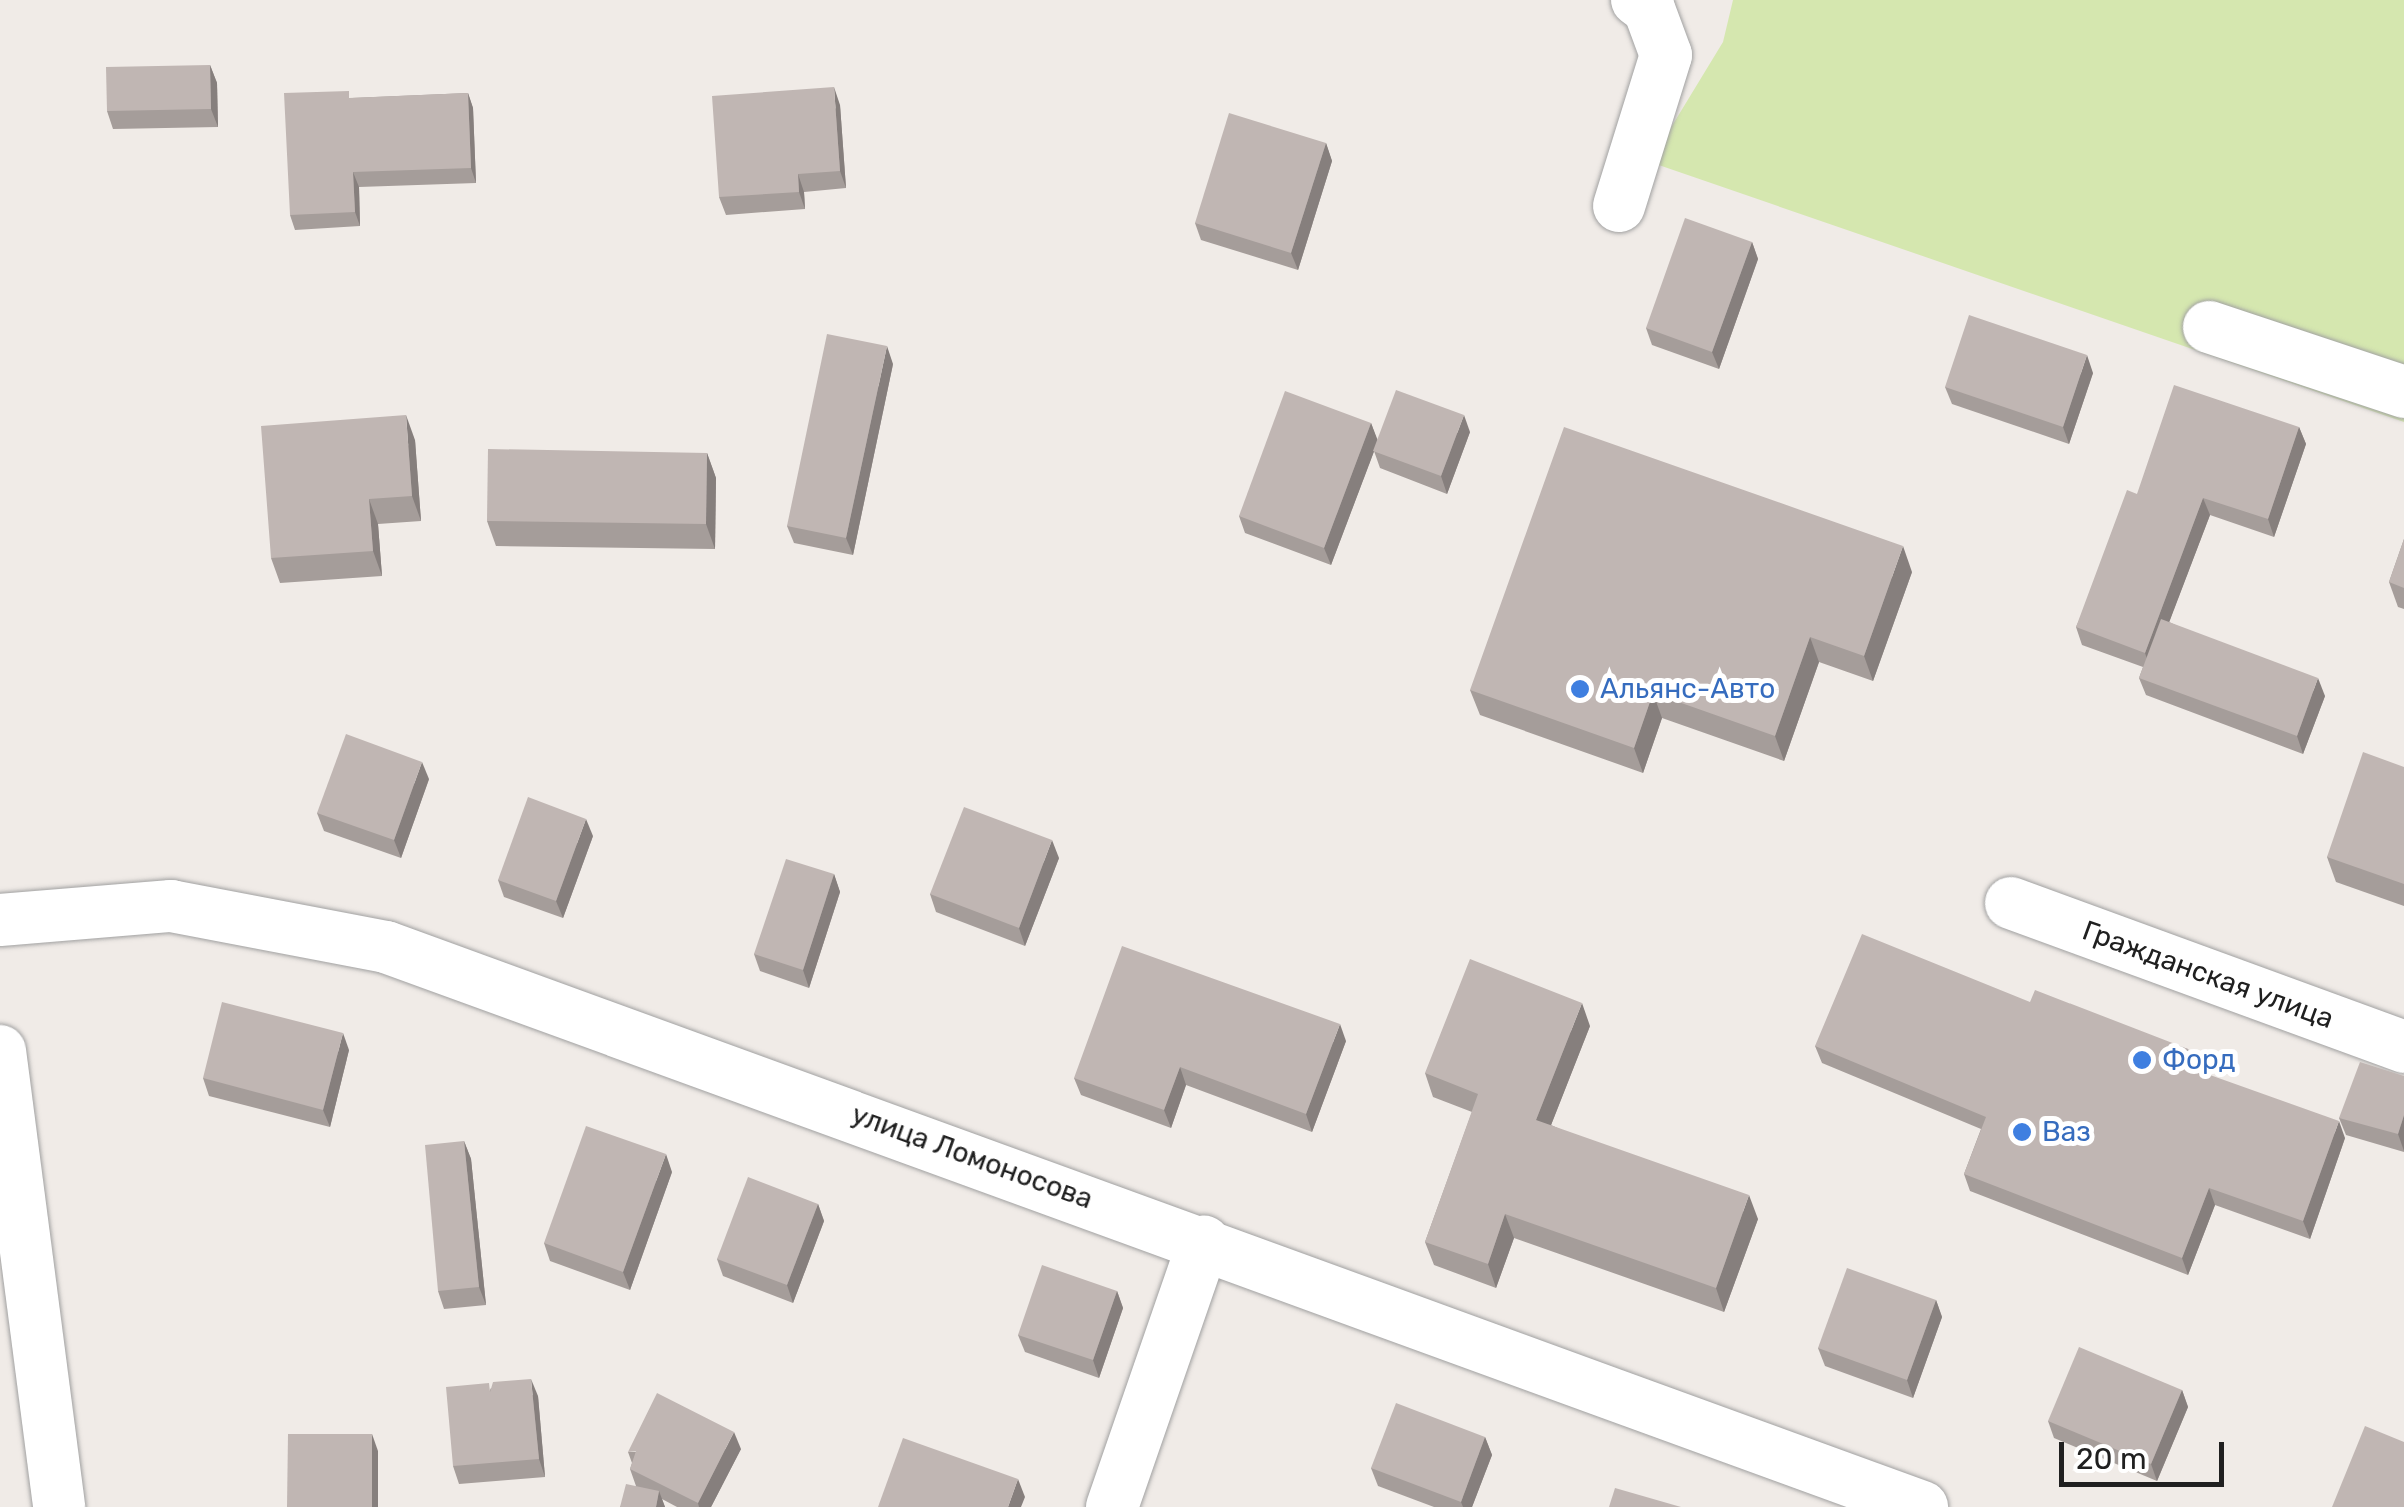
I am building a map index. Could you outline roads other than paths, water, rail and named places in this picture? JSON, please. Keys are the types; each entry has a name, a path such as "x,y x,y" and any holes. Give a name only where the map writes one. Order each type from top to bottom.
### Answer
{"street":[{"path":"1619,206 1666,55 1648,9 1637,0"},
{"path":"2209,327 2404,392"},
{"name":"Гражданская улица","path":"2011,903 2404,1048"},
{"name":"улица Ломоносова","path":"0,920 171,906 386,947 1204,1240 1922,1507"},
{"path":"0,1051 59,1507"},
{"path":"1112,1507 1204,1240"}],"place":[{"name":"Альянс-Авто","path":"1580,689"},
{"name":"Форд","path":"2142,1060"},
{"name":"Ваз","path":"2022,1132"}]}
